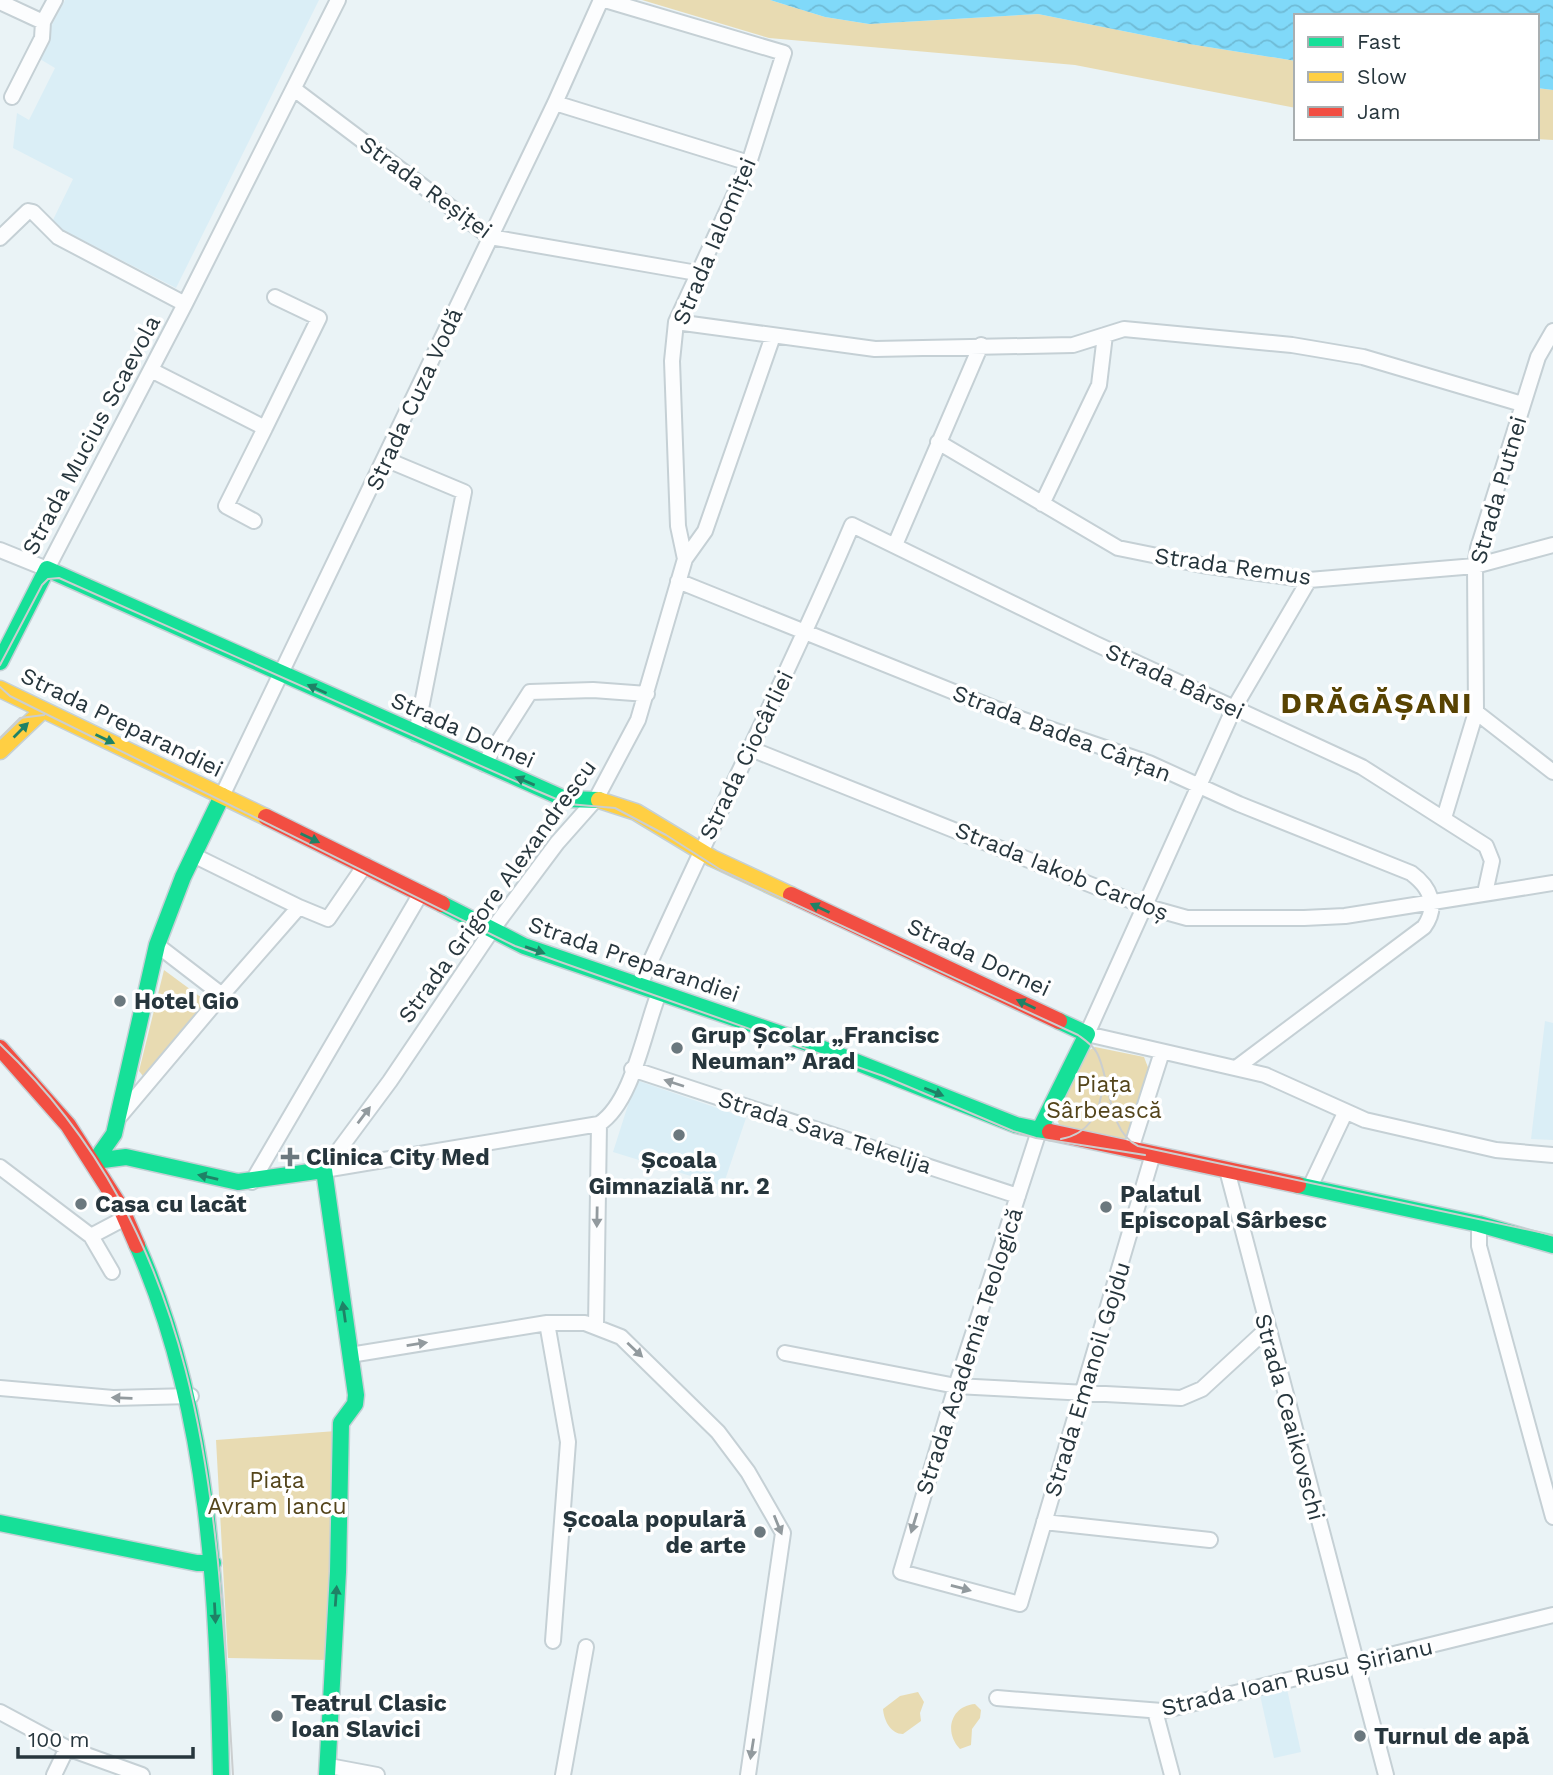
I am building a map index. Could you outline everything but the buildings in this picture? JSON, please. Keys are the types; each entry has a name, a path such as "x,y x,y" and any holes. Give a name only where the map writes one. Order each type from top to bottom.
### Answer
{"main road":[{"name":"Strada Mucius Scaevola","path":"0,662 47,569"},
{"name":"Strada Dornei","path":"47,569 565,799 596,799 621,806 676,834 699,851 1087,1034"},
{"name":"Strada Preparandiei","path":"0,689 365,865 524,946 813,1045 1039,1131 1479,1224"},
{"path":"0,751 43,710"},
{"path":"95,1161 114,1134 119,1117 157,945 193,855 222,796"},
{"path":"1039,1131 1087,1034"},
{"path":"0,1048 50,1099 95,1161 152,1274 179,1350 191,1396 209,1508 221,1775"},
{"path":"95,1161 126,1157 225,1181 252,1182 324,1170 356,1400 341,1423 328,1770"},
{"path":"1479,1224 1553,1232"},
{"path":"1479,1224 1553,1245"},
{"path":"0,1523 197,1563 213,1563"}],"street":[{"path":"12,97 42,38 43,22 55,0"},
{"name":"Strada Mucius Scaevola","path":"47,569 185,304 338,0"},
{"name":"Strada Ialomiței","path":"603,0 784,53 749,163 676,322 672,361 678,526 685,559"},
{"name":"Strada Cuza Vodă","path":"222,796 603,0"},
{"path":"0,2 43,22"},
{"name":"Strada Reșiței","path":"294,89 490,237 697,273"},
{"path":"555,103 749,163"},
{"name":"Strada Mucius Scaevola","path":"0,238 28,211 33,212 58,236 185,304"},
{"path":"254,521 226,506 319,318 275,298"},
{"path":"676,322 875,349 1073,345 1105,335 1136,330 1332,349 1522,404"},
{"name":"Strada Putnei","path":"1444,818 1476,712 1475,566 1484,522 1538,358 1553,331"},
{"path":"1042,504 1099,385 1105,335"},
{"name":"Strada Grigore Alexandrescu","path":"324,1170 390,1081 492,930 557,843 596,799 622,755 647,694 685,559 705,531 773,336"},
{"path":"895,545 981,345"},
{"path":"151,370 265,428"},
{"name":"Strada Remus","path":"938,442 1118,548 1202,565 1309,580 1475,566 1553,545"},
{"path":"385,459 464,492 416,734"},
{"name":"Strada Bârsei","path":"852,525 1096,644 1362,767 1444,818 1490,852 1492,861 1485,893"},
{"name":"Strada Ciocârliei","path":"640,985 699,851 806,633 852,525"},
{"path":"678,526 705,531"},
{"path":"0,550 47,569"},
{"path":"1309,580 1234,708 1087,1034 1272,1078 1345,1113 1496,1150 1553,1155"},
{"name":"Strada Badea Cârțan","path":"678,581 1021,719 1149,763 1410,873 1422,881 1432,902"},
{"path":"484,764 530,692 593,690 647,694"},
{"path":"1476,712 1553,772"},
{"name":"Strada Iakob Cardoș","path":"751,748 1144,905 1188,918 1304,919 1345,916 1553,883"},
{"path":"193,855 328,919 365,865"},
{"path":"252,1182 421,893"},
{"path":"1237,1068 1424,927 1432,912 1432,902"},
{"path":"119,1117 299,906"},
{"path":"157,945 222,995"},
{"path":"324,1170 599,1124 617,1106 659,993"},
{"path":"1131,1149 1162,1052"},
{"name":"Strada Sava Tekelija","path":"632,1069 1018,1196"},
{"path":"1310,1187 1345,1113"},
{"path":"596,1326 599,1124"},
{"name":"Strada Academia Teologică","path":"1020,1604 901,1572 957,1386 1039,1131"},
{"name":"Strada Emanoil Gojdu","path":"1020,1604 1153,1154"},
{"path":"0,1167 91,1236 111,1272"},
{"name":"Strada Ceaikovschi","path":"1227,1170 1386,1775"},
{"path":"91,1236 125,1218"},
{"path":"1479,1224 1479,1246 1553,1517"},
{"path":"547,1323 568,1442 553,1641"},
{"path":"350,1355 547,1323 596,1326 621,1337 718,1432 748,1472 781,1526 782,1543 748,1775"},
{"path":"785,1353 957,1386 1181,1398 1191,1396 1267,1329"},
{"path":"0,1388 113,1398 191,1396"},
{"path":"1044,1522 1210,1540"},
{"name":"Strada Ioan Rusu Șirianu","path":"996,1698 1155,1711 1553,1615"},
{"path":"563,1775 586,1647"},
{"path":"1155,1711 1172,1775"},
{"path":"0,1712 67,1748 142,1775"},
{"path":"54,1775 67,1748"},
{"path":"328,1770 377,1775"}],"shaded area":[{"path":"65,0 319,0 176,288 51,224 73,179 13,148 17,113 29,120 55,68 35,56"},
{"path":"1545,1021 1553,1023 1553,1140 1531,1139"},
{"name":"Școala Gimnazială nr. 2","path":"636,1080 746,1118 723,1186 613,1152"},
{"path":"1287,1689 1301,1752 1274,1758 1260,1695"}],"green space":[{"path":"642,0 770,0 825,17 869,24 1038,14 1183,43 1294,61 1294,108 1075,65 769,38"},
{"path":"1539,88 1553,90 1553,140 1539,139"},
{"path":"164,970 206,1001 143,1076 139,1071"},
{"name":"Piața Sârbească","path":"1095,1047 1144,1057 1149,1070 1132,1131 1125,1139 1061,1129 1056,1117 1086,1052"},
{"name":"Piața Avram Iancu","path":"336,1431 329,1660 228,1658 216,1440"},
{"path":"918,1692 924,1702 920,1713 921,1721 903,1734 895,1732 887,1722 883,1709 900,1696"},
{"path":"975,1704 981,1710 980,1718 972,1729 971,1745 960,1749 952,1736 952,1721 960,1710"}],"water":[{"path":"770,0 1553,0 1553,90 1539,88 1539,14 1294,14 1294,61 1183,43 1038,14 869,24 825,17"}],"tram line":[{"path":"0,665 42,585 48,579 59,578 568,804 615,808 666,835 721,870 1078,1035 1097,1053 1120,1129 1138,1146 1553,1235"},
{"path":"0,687 10,696 515,946 883,1076 1013,1131 1036,1138 1145,1155"},
{"path":"0,738 20,718 44,715"},
{"path":"0,1044 69,1121 122,1204 161,1292 189,1383 207,1478 219,1575 233,1775"},
{"path":"1061,1139 1080,1132 1087,1126 1100,1102 1103,1083"}],"traffic: fast":[{"path":"0,662 47,569 565,799 599,800"},
{"path":"95,1161 114,1134 157,945 183,877 222,796"},
{"path":"442,904 524,946 813,1045 1016,1125 1050,1132"},
{"path":"1039,1131 1087,1034 1059,1021"},
{"path":"95,1161 126,1157 238,1182 324,1170 356,1395 355,1404 341,1423 338,1572 327,1775"},
{"path":"1298,1185 1479,1224 1553,1245"},
{"path":"137,1245 162,1309 181,1373 195,1439 212,1573 221,1775"},
{"path":"0,1523 197,1563 213,1563"}],"traffic: slow":[{"path":"0,689 266,817"},
{"path":"0,751 43,710"},
{"path":"599,800 636,812 712,858 791,895"}],"traffic: jam":[{"path":"266,817 442,904"},
{"path":"791,895 1059,1021"},
{"path":"0,1048 68,1125 121,1208 137,1245"},
{"path":"1050,1132 1298,1185"}],"place":[{"name":"Hotel Gio","path":"120,1001"},
{"name":"Grup Școlar „Francisc Neuman” Arad","path":"677,1048"},
{"name":"Școala Gimnazială nr. 2","path":"679,1135"},
{"name":"Clinica City Med","path":"290,1157"},
{"name":"Casa cu lacăt","path":"81,1204"},
{"name":"Palatul Episcopal Sârbesc","path":"1106,1207"},
{"name":"Școala populară de arte","path":"760,1532"},
{"name":"Teatrul Clasic Ioan Slavici","path":"277,1716"},
{"name":"Turnul de apă","path":"1360,1736"}],"district":[{"name":"DRĂGĂȘANI","path":"1377,703"}]}
